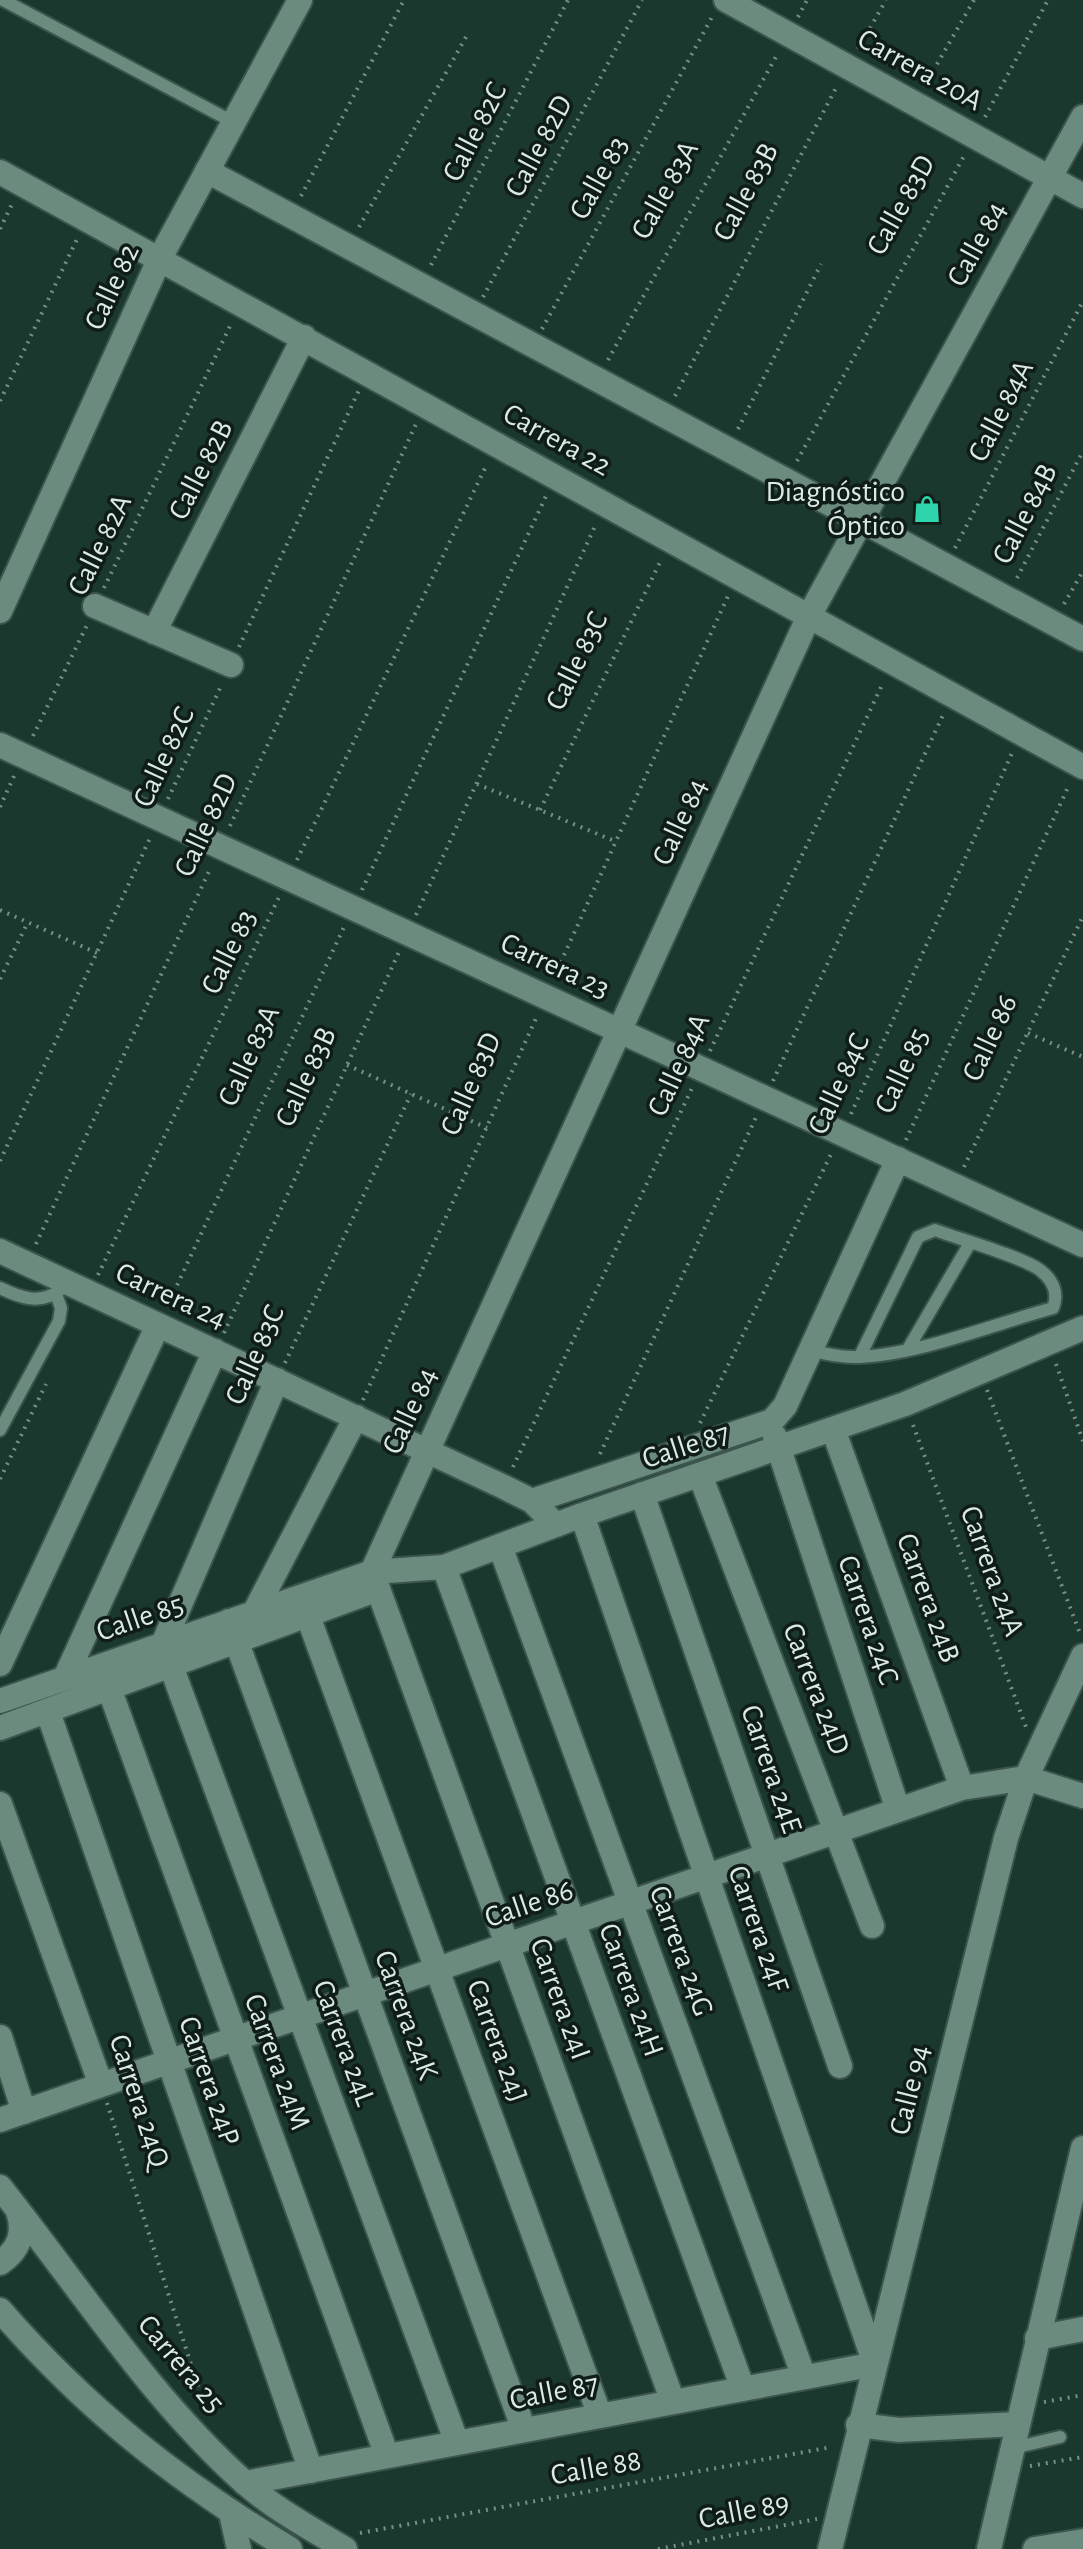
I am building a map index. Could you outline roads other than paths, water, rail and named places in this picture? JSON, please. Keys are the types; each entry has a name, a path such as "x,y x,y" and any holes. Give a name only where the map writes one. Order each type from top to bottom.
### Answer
{"street":[{"name":"Calle 82","path":"0,611 160,258 300,0"},
{"name":"Carrera 20A","path":"726,0 1083,196"},
{"name":"Calle 84","path":"375,1581 427,1450 809,616 1083,117"},
{"path":"207,171 1083,639"},
{"name":"Carrera 22","path":"0,172 1081,765"},
{"name":"Calle 82B","path":"154,632 304,337"},
{"path":"95,606 231,665"},
{"name":"Carrera 23","path":"0,745 1083,1245"},
{"name":"Calle 85","path":"779,1413 898,1159"},
{"name":"Carrera 24","path":"0,1251 71,1290 158,1325 504,1487 532,1501 556,1525"},
{"path":"0,1664 158,1325"},
{"name":"Calle 87","path":"304,1606 375,1581 444,1567 582,1515 777,1450 981,1374 1048,1340 1083,1328"},
{"path":"65,1678 215,1351"},
{"name":"Calle 83C","path":"167,1655 277,1380"},
{"path":"532,1501 687,1450 779,1413"},
{"name":"Carrera 24C","path":"779,1413 777,1450 898,1810"},
{"path":"254,1613 356,1417"},
{"name":"Carrera 24B","path":"833,1429 962,1788"},
{"name":"Carrera 24D","path":"700,1475 872,1926"},
{"name":"Carrera 24E","path":"642,1494 840,2066"},
{"name":"Carrera 24F","path":"582,1515 875,2364"},
{"name":"Carrera 24G","path":"500,1546 804,2377"},
{"name":"Carrera 24H","path":"444,1567 743,2389"},
{"name":"Carrera 24I","path":"375,1581 673,2402"},
{"path":"233,1631 304,1606"},
{"name":"Calle 85","path":"0,1701 65,1678 167,1655 233,1631 254,1613 304,1606"},
{"name":"Carrera 24J","path":"304,1606 600,2416"},
{"name":"Carrera 24K","path":"233,1631 524,2430"},
{"path":"0,1728 109,1688 167,1655"},
{"name":"Carrera 24L","path":"167,1655 457,2443"},
{"name":"Calle 94","path":"830,2549 1006,1838 1026,1778 1083,1656"},
{"name":"Carrera 24M","path":"109,1688 387,2456"},
{"name":"Carrera 24P","path":"48,1712 311,2471"},
{"name":"Calle 86","path":"0,2120 962,1788 1026,1778 1083,1796"},
{"name":"Carrera 24Q","path":"0,1804 101,2085"},
{"path":"0,2037 24,2112"},
{"path":"989,2549 1083,2148"},
{"path":"0,2263 11,2255 21,2234 21,2222 5,2194"},
{"name":"Carrera 25","path":"5,2194 151,2383 245,2483 346,2542"},
{"path":"0,2310 51,2368 118,2429 173,2474 290,2549"},
{"path":"1037,2338 1083,2329"},
{"name":"Calle 87","path":"245,2483 875,2364"},
{"path":"856,2434 899,2430 1016,2437"},
{"path":"231,2513 239,2549"},
{"path":"1035,2549 1083,2541"}],"lane":[{"path":"3,0 233,122"},
{"path":"810,1351 860,1356 908,1349 1053,1308 1057,1298 1054,1285 1040,1270 935,1230 918,1237 860,1356"},
{"path":"908,1349 970,1243"},
{"path":"0,1288 19,1297 39,1300 71,1290"},
{"path":"0,1430 59,1321 61,1308 71,1290"},
{"path":"1016,2437 1060,2437"}],"place":[{"name":"Diagnóstico Óptico","path":"927,509"}]}
